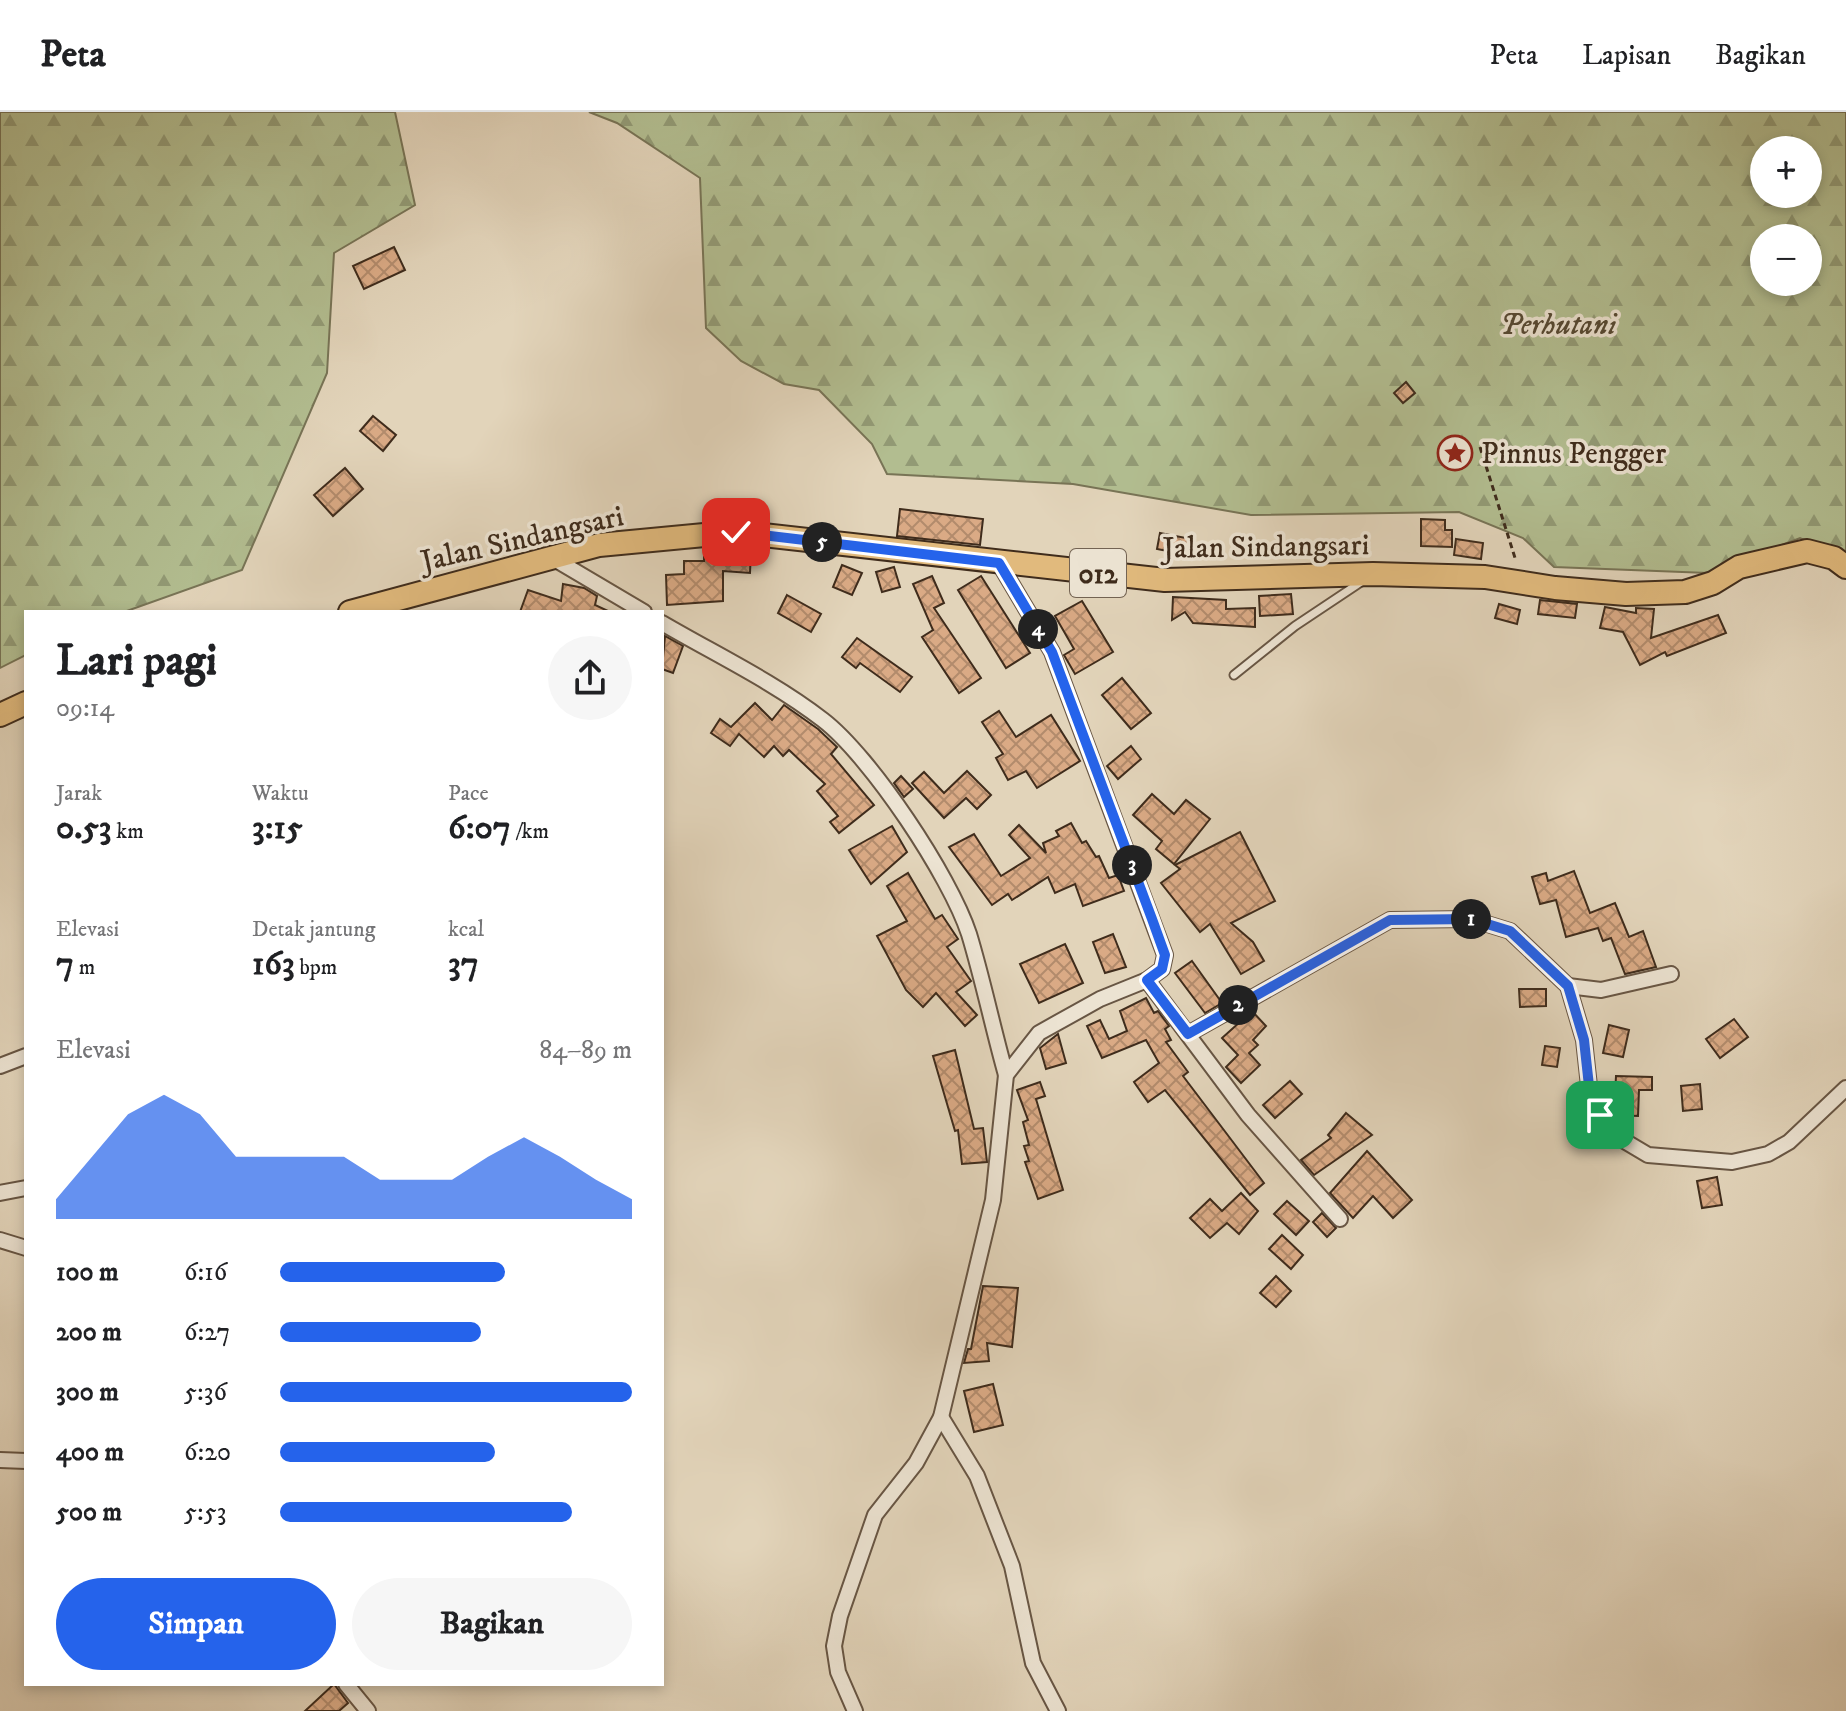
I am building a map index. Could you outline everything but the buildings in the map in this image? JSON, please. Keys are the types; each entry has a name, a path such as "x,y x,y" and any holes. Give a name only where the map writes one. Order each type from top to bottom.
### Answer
{"main road":[{"name":"Jalan Sindangsari","path":"357,610 599,545 736,532 1165,580 1373,574 1485,577 1626,594 1685,592 1713,583 1739,567 1807,551 1834,558 1846,567"},
{"path":"0,715 24,704"}],"street":[{"path":"550,557 641,610"},
{"path":"999,563 1052,652 1165,955 1162,969 1147,980 1100,999 1039,1033 1006,1075"},
{"path":"664,624 802,705 825,721 851,746 928,855 968,931 1006,1075 993,1200 941,1417 916,1463 875,1515 840,1616 834,1646 838,1672 855,1711"},
{"path":"1188,1034 1390,920 1471,919 1510,931 1568,986 1584,1040 1589,1086 1600,1115 1616,1136 1648,1155 1732,1162 1768,1154 1789,1142 1846,1088"},
{"path":"1568,986 1601,990 1671,974"},
{"path":"1147,980 1248,1115 1340,1219"},
{"path":"0,1066 24,1057"},
{"path":"0,1193 24,1188"},
{"path":"0,1240 24,1247"},
{"path":"941,1417 977,1476 1012,1566 1033,1663 1058,1711"},
{"path":"0,1460 24,1461"},
{"path":"346,1711 364,1706 348,1686"}],"lane":[{"path":"1234,675 1295,626 1373,574"}],"path":[{"path":"1480,447 1523,583"}],"green space":[{"path":"0,112 395,112 415,205 334,253 327,373 242,570 130,610 24,610 24,656 0,668"},
{"name":"Perhutani","path":"589,112 1846,112 1846,558 1800,538 1708,573 1554,567 1523,538 1459,512 1251,515 1073,484 887,474 872,444 819,390 784,384 741,361 706,328 700,178 617,123"}],"place":[{"name":"Pinnus Pengger","path":"1455,453"}],"route":[{"path":"736,532 999,563 1052,652 1165,955 1162,969 1147,980 1188,1034 1390,920 1471,919 1510,931 1568,986 1584,1040 1589,1086 1600,1115"}]}
